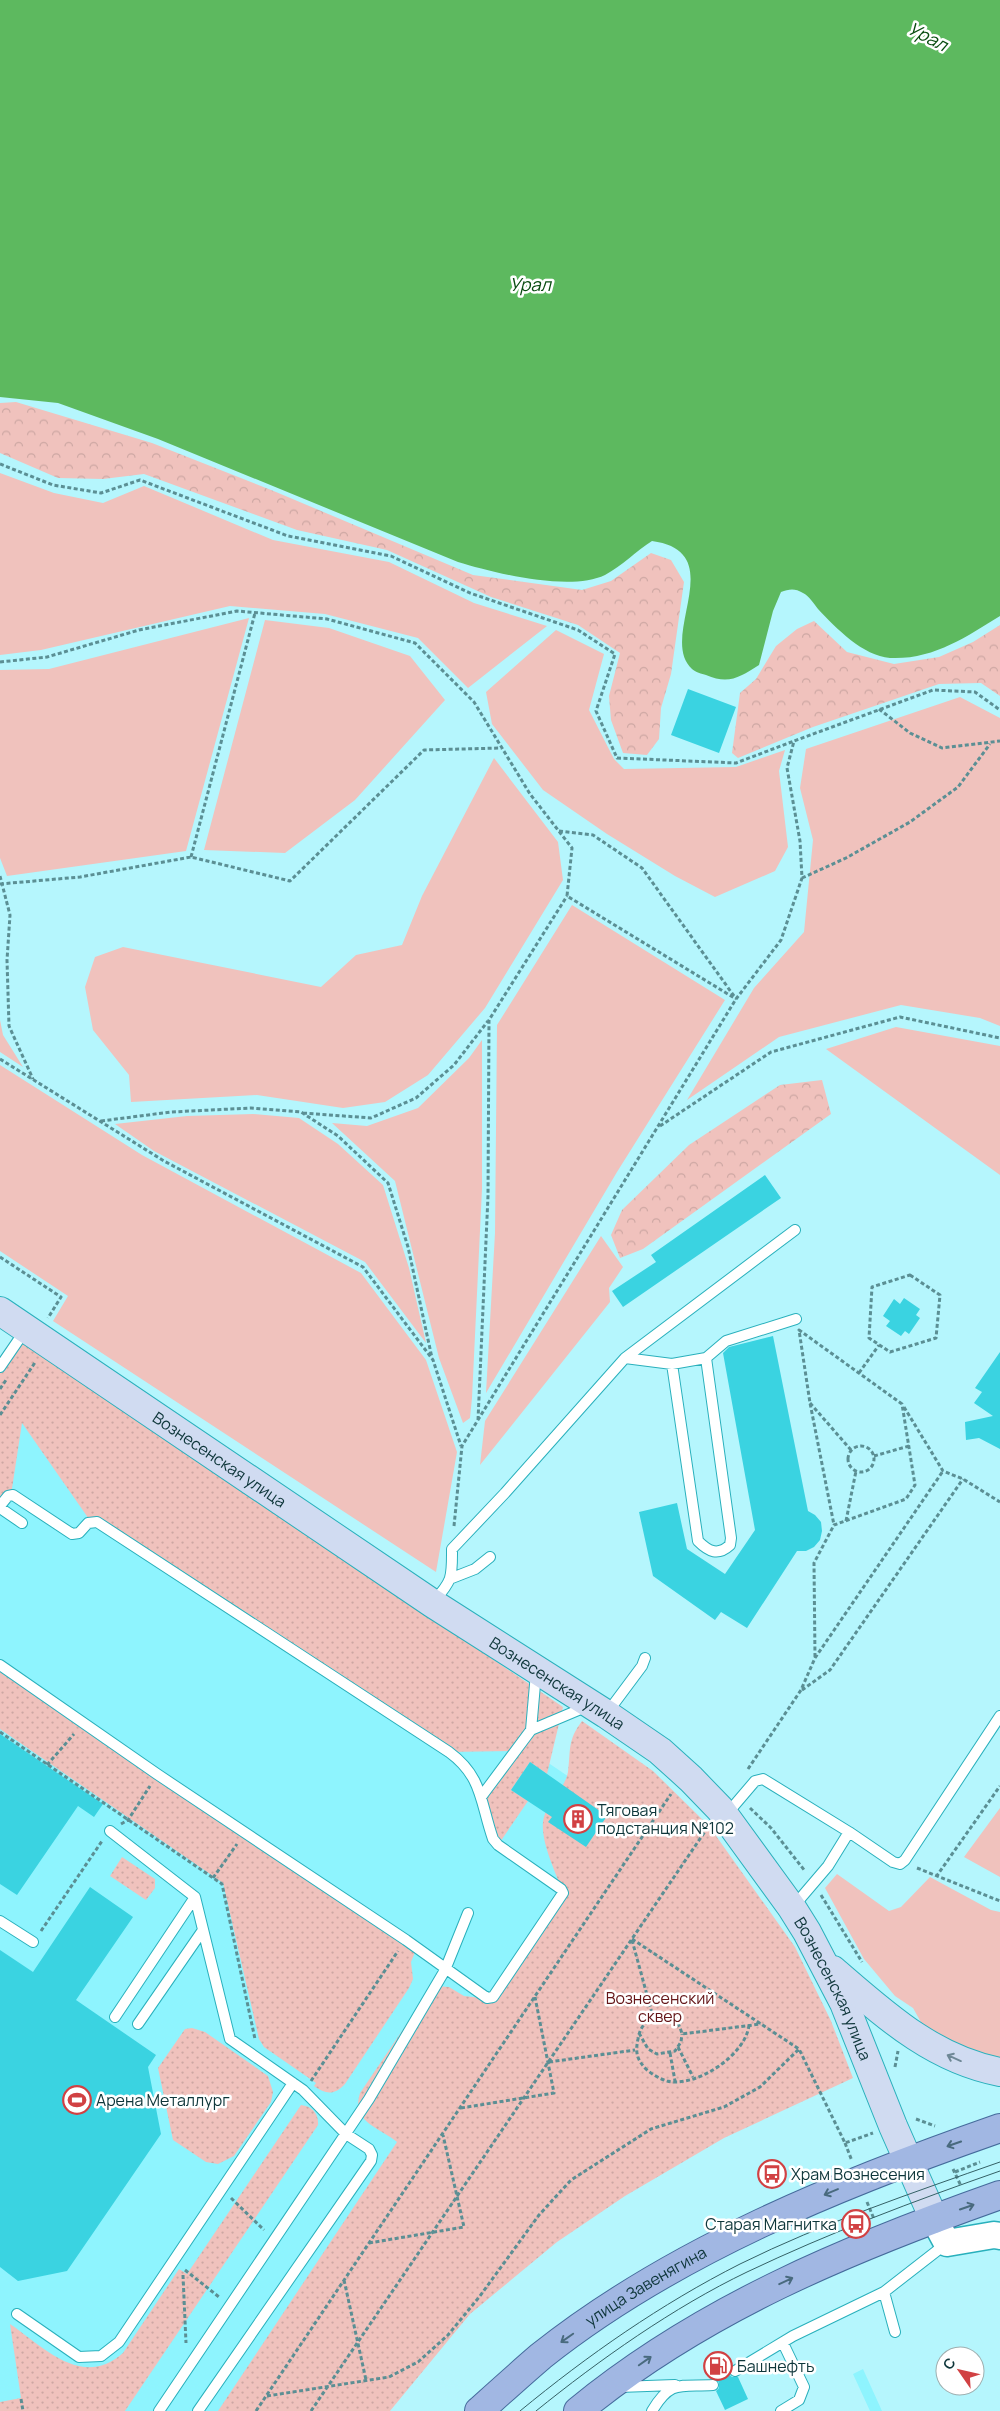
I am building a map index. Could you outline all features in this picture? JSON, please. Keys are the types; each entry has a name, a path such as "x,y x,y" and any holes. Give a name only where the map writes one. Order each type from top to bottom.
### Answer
{"main road":[{"name":"Вознесенская улица","path":"0,1311 432,1603 599,1709 660,1751 728,1808 792,1908 844,2003 893,2126 934,2219"},
{"path":"822,1960 907,2031 952,2058 1000,2072"},
{"name":"улица Завенягина","path":"479,2411 542,2356 611,2307 662,2276 778,2215 908,2161 1000,2128"},
{"path":"578,2411 606,2387 661,2349 728,2310 787,2280 934,2219 1000,2195"}],"street":[{"path":"934,2219 947,2244 994,2235 1000,2236"}],"lane":[{"path":"432,1603 448,1586 452,1578 452,1549 505,1493 625,1358 795,1230"},
{"path":"625,1358 672,1364 706,1358 726,1342 796,1319"},
{"path":"0,1367 37,1335"},
{"path":"672,1364 698,1541 708,1551 716,1552 724,1550 730,1545 731,1538 706,1358"},
{"path":"0,1664 157,1774 406,1940 487,1998 492,1998 563,1892 498,1845 491,1832 474,1777 464,1763 448,1752 97,1522 88,1523 79,1534 72,1534 13,1495 8,1496 0,1507 22,1523"},
{"path":"452,1578 475,1569 490,1556"},
{"path":"531,1730 599,1709 642,1666 645,1658"},
{"path":"481,1797 531,1730 536,1670"},
{"path":"728,1808 755,1781 763,1779 849,1832 893,1862 902,1862 1000,1716"},
{"path":"110,1831 195,1897 228,2038 303,2090 346,2134 371,2152 371,2161 198,2411"},
{"path":"792,1908 828,1866 849,1832"},
{"path":"115,2017 195,1897"},
{"path":"159,2411 346,2134 446,1970 468,1913"},
{"path":"0,1921 33,1942"},
{"path":"138,2024 203,1930"},
{"path":"17,2314 79,2357 101,2356 119,2342 293,2083"},
{"path":"735,2371 783,2343 884,2292 947,2244"},
{"path":"884,2292 895,2332"},
{"path":"781,2411 799,2400 804,2387 783,2343"},
{"path":"652,2411 661,2396 676,2385"},
{"path":"606,2387 713,2385"}],"path":[{"path":"0,464 52,485 101,493 140,480 288,536 391,556 470,593 578,630 615,654 596,711 617,758 736,763 933,690 975,692 1000,710"},
{"path":"0,662 47,657 139,630 237,611 327,619 415,643 474,702 530,794 572,848 567,896 489,1020 454,1064 416,1098 371,1118 251,1108 172,1112 100,1121"},
{"path":"191,857 255,613"},
{"path":"879,709 910,733 942,748 990,744 1000,741"},
{"path":"462,1446 736,999 781,940 802,878 800,841 787,768 794,741"},
{"path":"802,878 846,858 910,822 958,787 990,744"},
{"path":"2,884 80,878 191,857 290,881 424,750 502,748"},
{"path":"559,831 593,835 642,868 736,999"},
{"path":"0,876 10,915 7,960 9,1026 33,1079"},
{"path":"567,896 736,999"},
{"path":"658,1128 771,1052 900,1017 1000,1038"},
{"path":"478,1420 488,1196 489,1020"},
{"path":"0,1059 164,1161 363,1267 433,1360"},
{"path":"301,1112 338,1136 388,1183 408,1247 433,1360 462,1446 452,1549"},
{"path":"0,1256 61,1297 45,1321 57,1329 37,1335 0,1416"},
{"path":"910,1275 940,1295 936,1338 890,1352 879,1344 869,1338 872,1287 910,1275"},
{"path":"815,1658 814,1563 834,1525 810,1404 799,1330 902,1404 944,1471 962,1479 1000,1502"},
{"path":"859,1373 879,1344"},
{"path":"810,1404 851,1450"},
{"path":"834,1525 906,1499 915,1484 902,1404"},
{"path":"858,1446 865,1446 871,1450 874,1456 874,1464 870,1470 863,1473 856,1471 850,1466 848,1458 851,1450 858,1446"},
{"path":"874,1456 909,1446"},
{"path":"846,1521 856,1471"},
{"path":"311,2411 632,1939 728,1808 732,1792 801,1690 815,1658 944,1471"},
{"path":"801,1690 830,1670 962,1479"},
{"path":"47,1765 84,1722"},
{"path":"33,1942 110,1831 128,1820 157,1774"},
{"path":"936,1876 1000,1786"},
{"path":"256,2411 671,1794"},
{"path":"728,1808 771,1828 814,1884 865,1968"},
{"path":"213,1878 245,1833"},
{"path":"902,1862 1000,1902"},
{"path":"632,1939 653,2016"},
{"path":"632,1939 799,2049 845,2143 893,2126"},
{"path":"303,2090 406,1940"},
{"path":"460,2108 554,2093 534,1997"},
{"path":"639,2033 648,2049 657,2054 670,2053 681,2042 680,2024 673,2017 662,2013 653,2016 645,2022 639,2033 635,2050 639,2062 651,2074 667,2081 675,2081 708,2073 726,2062 744,2041 749,2025"},
{"path":"682,2034 762,2024"},
{"path":"894,2076 900,2041 907,2031"},
{"path":"678,2047 693,2077"},
{"path":"266,2396 389,2377 418,2362 448,2335 480,2296 539,2215 571,2180 651,2129 724,2107 760,2087 799,2049"},
{"path":"548,2062 635,2050"},
{"path":"670,2053 675,2081"},
{"path":"369,2243 464,2227 442,2134"},
{"path":"955,2172 982,2161"},
{"path":"225,2205 236,2189"},
{"path":"182,2268 187,2369"},
{"path":"344,2280 366,2380"},
{"path":"21,2399 23,2411"}],"shaded area":[{"path":"0,1391 634,1821 273,2411 0,2411"},
{"path":"863,2369 882,2411 870,2411 853,2374"}],"green space":[{"path":"16,402 152,443 276,492 473,575 582,590 611,581 651,553 671,560 684,582 671,674 661,708 659,739 647,755 623,753 611,720 609,696 620,653 578,625 491,597 387,550 297,530 144,474 103,479 58,478 0,453 0,403"},
{"path":"0,473 54,493 103,503 144,486 273,540 389,562 474,603 547,626 468,688 418,638 325,614 230,606 41,650 0,655"},
{"path":"249,618 186,851 7,876 0,858 0,670 49,669"},
{"path":"265,620 329,628 410,656 445,700 355,800 285,853 204,850"},
{"path":"814,621 847,652 894,664 939,657 973,642 1000,625 1000,696 981,683 939,684 813,727 738,758 732,753 740,693 756,679 776,646 797,629"},
{"path":"556,630 604,654 589,710 614,759 624,769 736,767 785,750 779,771 788,847 775,871 715,897 675,876 607,834 543,790 492,724 486,692"},
{"path":"960,697 1000,718 1000,1026 980,1018 901,1005 779,1037 687,1100 754,988 804,932 813,840 800,788 806,749"},
{"path":"494,758 558,842 563,880 485,1008 428,1075 385,1102 343,1108 257,1095 131,1102 129,1075 93,1030 85,987 95,957 123,947 321,987 356,955 402,945 422,896"},
{"path":"572,905 725,1000 617,1172 486,1393 495,1233 497,1025"},
{"path":"0,1020 3,1035 23,1067 0,1052"},
{"path":"896,1027 1000,1046 1000,1175 826,1049"},
{"path":"482,1040 482,1189 472,1398 470,1418 463,1423 439,1358 395,1181 332,1123 367,1126 418,1108 469,1058"},
{"path":"0,1065 142,1155 361,1273 426,1360 457,1452 436,1572 53,1321 68,1296 0,1251"},
{"path":"822,1080 831,1114 643,1249 620,1258 611,1235 622,1210 689,1145 780,1085"},
{"path":"253,1114 299,1118 338,1144 383,1185 409,1268 426,1343 365,1262 154,1151 115,1124 187,1116"},
{"path":"601,1236 623,1267 609,1288 610,1302 480,1465 485,1421"},
{"path":"30,1342 47,1356 563,1707 547,1774 530,1762 511,1790 528,1801 498,1845 481,1797 512,1751 449,1752 91,1522 22,1423 11,1495 0,1499 0,1369 13,1350 22,1343"},
{"path":"0,1665 417,1947 411,1962 413,1979 409,1988 341,2088 334,2092 318,2089 314,2086 316,2083 264,2047 259,2039 223,1883 0,1729"},
{"name":"Вознесенский cквер","path":"582,1721 653,1771 709,1826 795,1947 831,2021 853,2078 724,2138 625,2196 557,2242 470,2314 390,2411 218,2411 397,2142 368,2123 363,2117 359,2111 358,2103 360,2093 427,1994 436,1986 449,1987 464,1996 490,1999 563,1892 546,1845 543,1825 546,1811 564,1784 568,1772 572,1740"},
{"path":"1000,1808 1000,1877 964,1857"},
{"path":"122,1857 155,1879 155,1888 146,1900 110,1876"},
{"path":"837,1874 889,1911 901,1907 930,1877 991,1910 1000,1912 1000,2059 984,2058 926,2031 913,2008 895,1996 864,1959 825,1888"},
{"path":"192,2028 205,2032 268,2076 273,2092 271,2102 234,2156 218,2164 206,2162 173,2140 158,2068 185,2029"},
{"path":"301,2105 314,2111 318,2125 125,2411 0,2411 0,2402 21,2398 10,2324 50,2353 78,2366 93,2367 108,2363 123,2353 179,2269 187,2274"}],"water":[{"name":"Урал","path":"0,0 1000,0 1000,616 962,639 935,651 906,658 890,658 880,656 860,647 833,624 805,594 800,591 787,590 781,592 773,611 759,665 734,678 714,678 693,670 684,655 682,637 691,578 687,561 675,548 652,541 605,575 590,580 572,582 553,581 491,571 458,562 158,439 58,403 0,397"}],"building":[{"path":"688,689 736,707 719,753 671,735"},
{"path":"765,1175 781,1198 623,1307 612,1291 656,1262 651,1255"},
{"path":"904,1298 920,1309 916,1315 920,1318 909,1334 905,1331 901,1336 886,1326 890,1321 883,1316 894,1299 900,1304"},
{"path":"773,1336 808,1511 821,1522 822,1531 820,1540 814,1547 806,1551 797,1551 747,1628 721,1612 715,1620 653,1576 639,1512 677,1503 687,1549 725,1574 755,1530 723,1353 729,1347"},
{"path":"1000,1352 1000,1449 979,1438 966,1440 965,1422 993,1416 974,1403 982,1392 975,1388"},
{"path":"0,1734 103,1804 94,1817 78,1806 17,1895 0,1884"},
{"path":"530,1762 607,1816 586,1847 548,1822 552,1817 511,1790"},
{"name":"Арена Металлург","path":"90,1887 133,1917 76,2000 156,2055 148,2067 161,2134 67,2271 18,2281 0,2267 0,1950 33,1972"},
{"path":"729,2359 732,2365 729,2368 729,2374 732,2377 738,2377 748,2399 725,2410 716,2391 719,2388 719,2382 710,2378 706,2370"}],"tram line":[{"path":"520,2411 599,2350 654,2313 740,2264 836,2222 1000,2162"},
{"path":"536,2411 611,2354 665,2318 692,2301 747,2272 840,2231 1000,2171"}],"place":[{"name":"Тяговая подстанция №102","path":"578,1819"},
{"name":"Арена Металлург","path":"77,2100"},
{"name":"Храм Вознесения","path":"772,2174"},
{"name":"Старая Магнитка","path":"856,2224"},
{"name":"Башнефть","path":"718,2366"}]}
